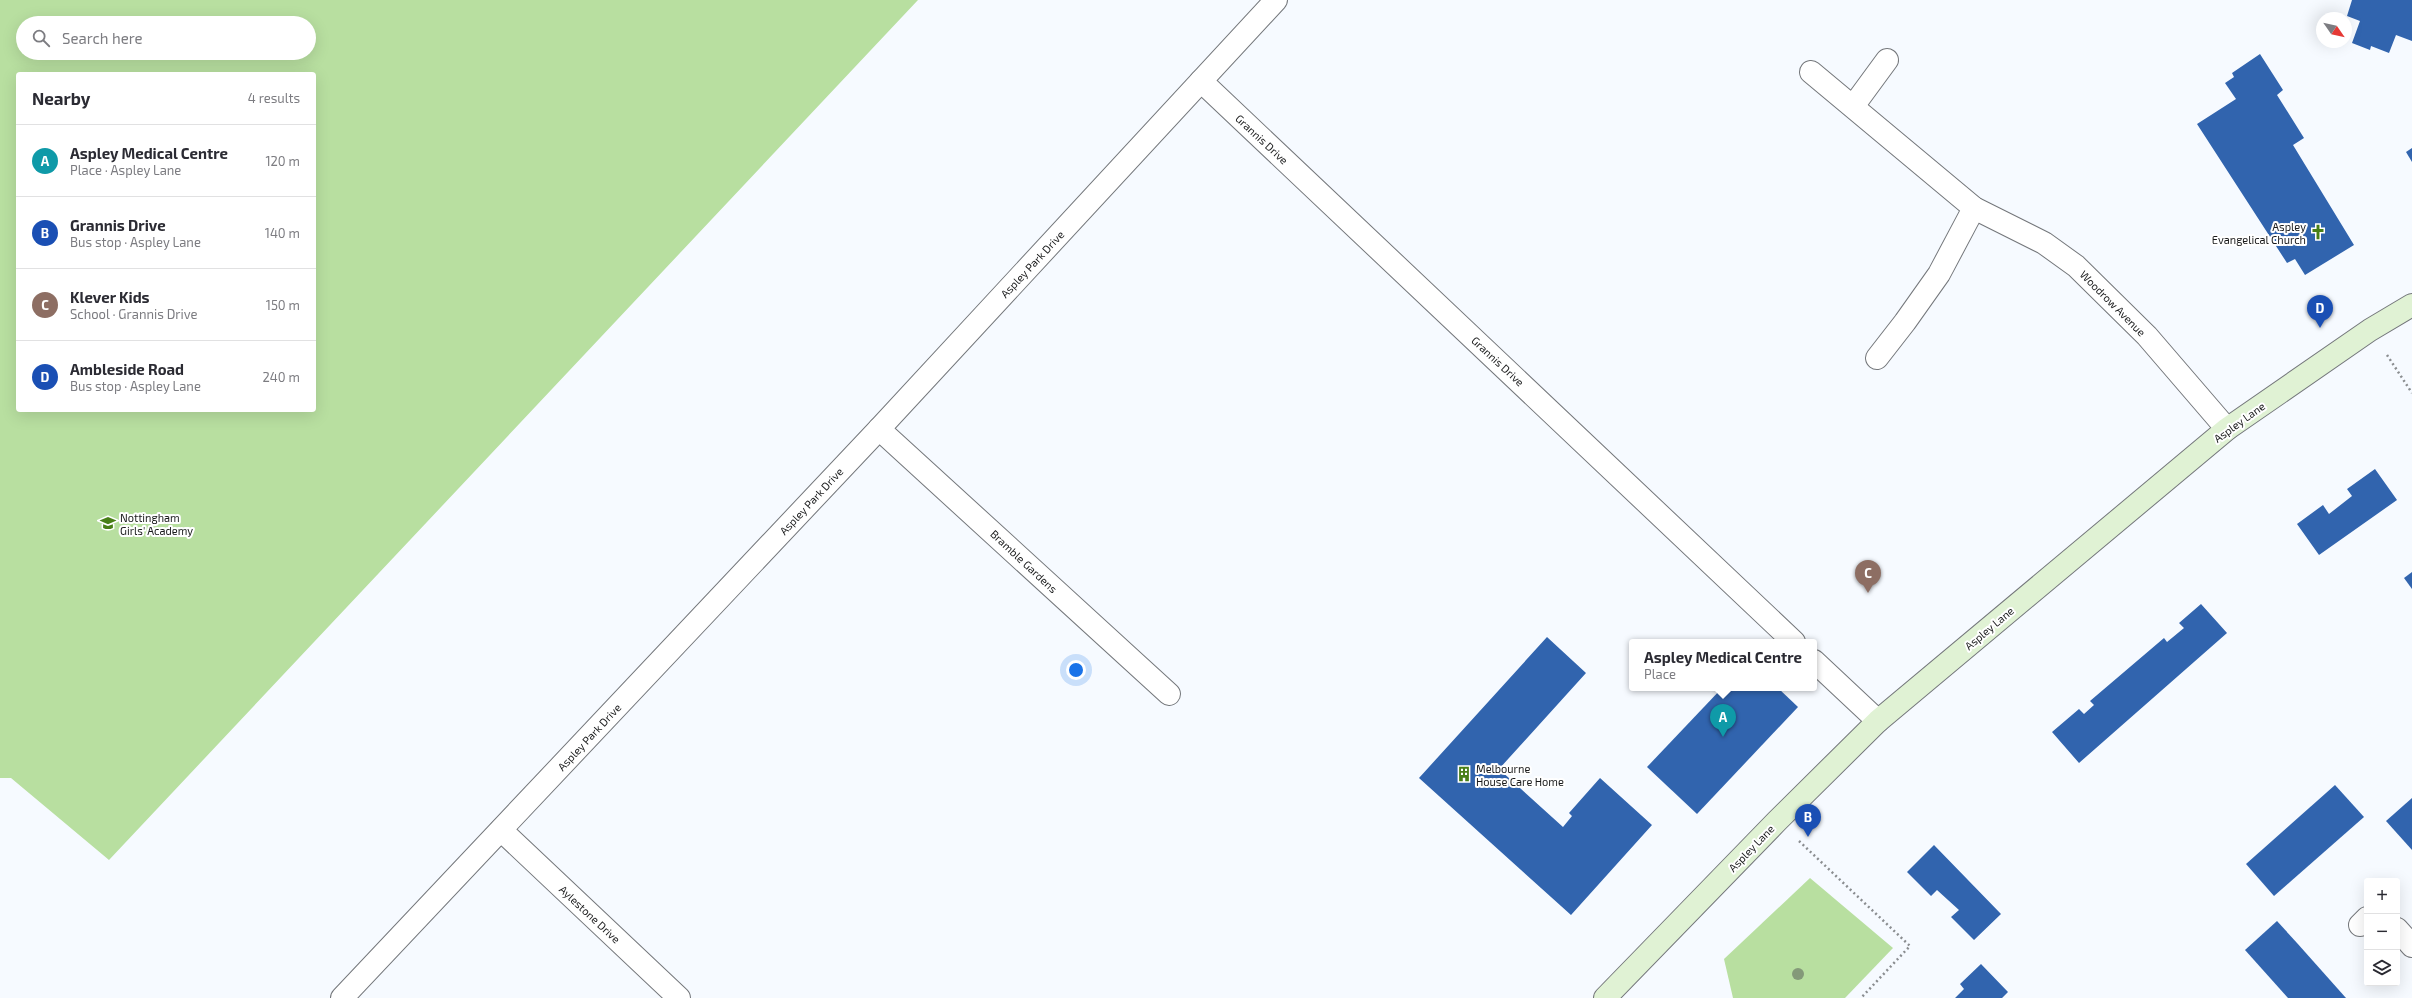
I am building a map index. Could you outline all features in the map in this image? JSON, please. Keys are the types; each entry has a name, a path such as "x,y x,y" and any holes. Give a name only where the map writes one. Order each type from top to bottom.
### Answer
{"main road":[{"name":"Aspley Lane","path":"1605,998 1777,821 1878,721 2227,429 2370,330 2412,305"}],"street":[{"name":"Aspley Park Drive","path":"342,998 879,428 1276,0"},
{"path":"1854,105 1887,60"},
{"name":"Woodrow Avenue","path":"1811,72 1854,105 1974,208 2044,243 2076,266 2147,336 2227,429"},
{"name":"Grannis Drive","path":"1201,81 1791,639"},
{"path":"1876,358 1905,322 1939,274 1974,208"},
{"name":"Bramble Gardens","path":"879,428 1169,694"},
{"path":"1817,664 1878,721"},
{"name":"Aylestone Drive","path":"501,830 679,998"},
{"path":"2400,933 2412,946"}],"path":[{"path":"2370,330 2412,393"},
{"path":"1777,821 1910,946 1862,998"}],"green space":[{"path":"0,0 918,0 109,860 11,778 0,778"},
{"path":"1810,878 1893,948 1845,998 1733,998 1724,959"}],"building":[{"path":"2352,0 2412,0 2412,41 2396,35 2389,53 2371,46 2370,50 2352,43 2360,21 2352,18 2352,12 2348,12"},
{"path":"2260,54 2283,90 2277,95 2304,138 2293,145 2354,245 2305,275 2295,259 2287,263 2197,124 2236,99 2225,83 2234,77 2232,73"},
{"path":"2412,148 2412,162 2406,152"},
{"path":"2375,469 2397,500 2319,555 2297,524 2323,505 2329,514 2352,496 2347,489"},
{"path":"2412,572 2412,589 2404,578"},
{"path":"2201,604 2227,633 2079,763 2052,732 2079,709 2084,714 2094,705 2090,701 2164,638 2167,642 2184,628 2179,623"},
{"name":"Melbourne House Care Home","path":"1547,637 1586,673 1499,769 1563,827 1572,816 1569,813 1600,778 1652,825 1571,915 1419,778"},
{"path":"1719,691 1781,691 1798,707 1697,814 1647,767"},
{"path":"2335,785 2364,817 2274,896 2246,864"},
{"path":"2412,798 2412,850 2386,821"},
{"path":"1934,845 2001,914 1974,940 1951,917 1959,910 1937,890 1931,896 1907,872"},
{"path":"2277,921 2346,998 2288,998 2245,950"},
{"path":"1981,964 2008,992 2002,998 1955,998 1964,989 1960,984"}],"place":[{"name":"Aspley Evangelical Church","path":"2318,232"},
{"name":"Ambleside Road","path":"2320,328"},
{"name":"Nottingham Girls' Academy","path":"108,523"},
{"name":"Klever Kids","path":"1868,593"},
{"name":"Aspley Medical Centre","path":"1723,737"},
{"name":"Melbourne House Care Home","path":"1464,774"},
{"name":"Grannis Drive","path":"1808,837"}]}
